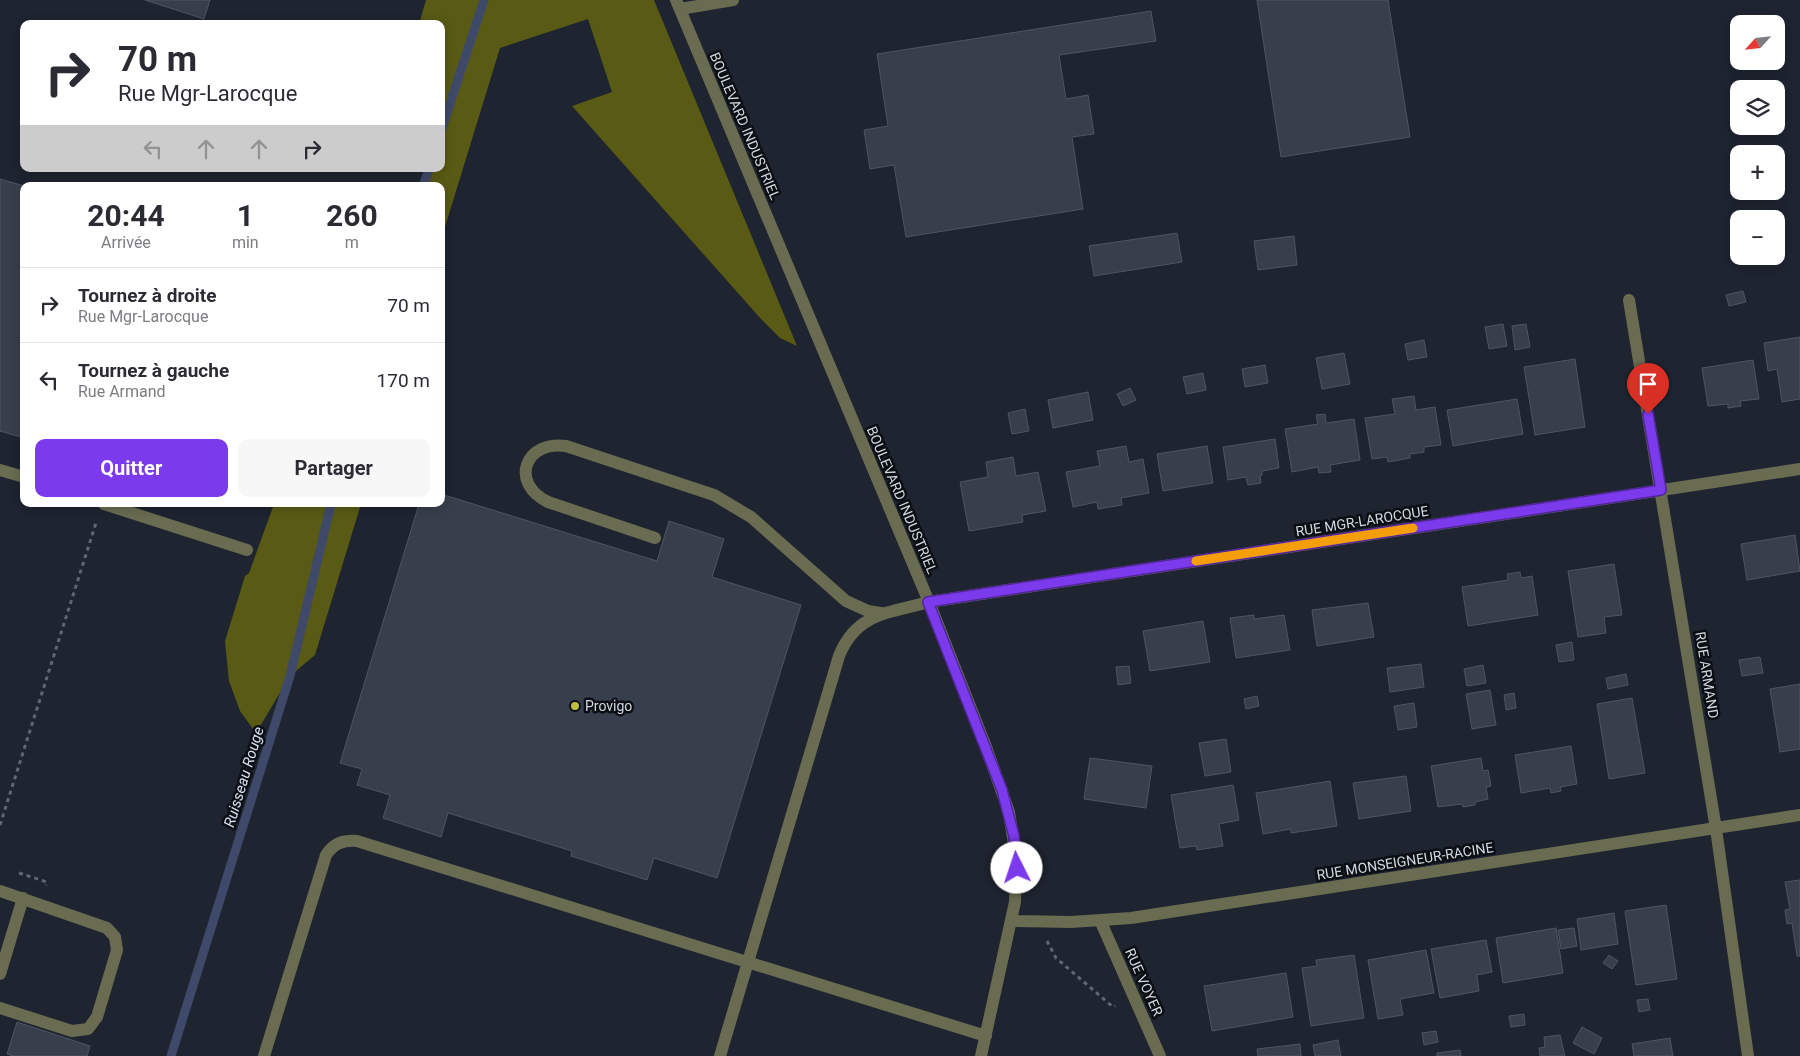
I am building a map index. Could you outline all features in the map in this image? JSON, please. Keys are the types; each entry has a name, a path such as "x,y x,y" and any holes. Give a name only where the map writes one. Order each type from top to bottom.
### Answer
{"street":[{"path":"678,4 733,0"},
{"name":"BOULEVARD INDUSTRIEL","path":"678,4 928,602 986,747 1009,812 1016,857 1017,880 1012,921 982,1056"},
{"name":"RUE ARMAND","path":"1628,300 1716,829 1748,1056"},
{"path":"655,538 535,496 528,484 525,471 530,458 540,448 553,444 566,446 714,495 751,517 846,602 868,611 883,614"},
{"name":"RUE MGR-LAROCQUE","path":"720,1056 844,644 860,624 883,614 928,602 1800,468"},
{"path":"0,470 20,476"},
{"path":"101,508 246,550"},
{"name":"RUE MONSEIGNEUR-RACINE","path":"1012,921 1100,920 1161,913 1800,815"},
{"path":"264,1056 326,855 330,849 342,841 357,841 986,1036"},
{"path":"0,891 96,922 112,932 116,938 117,950 98,1017 92,1026 83,1031 72,1031 0,1008"},
{"path":"0,974 23,898"},
{"name":"RUE VOYER","path":"1100,920 1160,1056"}],"path":[{"path":"0,825 101,508"},
{"path":"1042,922 1046,940 1056,958 1113,1007 1134,999"}],"shaded area":[{"path":"426,0 654,0 797,346 780,338 761,319 572,106 612,92 588,19 500,48 445,227 445,182 424,182 427,172 445,172 445,20 420,20"},
{"path":"273,507 360,507 315,655 290,676 256,733 240,711 229,681 225,641 245,576 249,573"}],"building":[{"path":"145,0 210,0 204,19"},
{"path":"1257,0 1388,0 1410,137 1281,157"},
{"path":"1151,11 1156,41 1059,55 1066,99 1088,95 1094,134 1072,137 1083,209 906,237 894,165 870,169 864,130 888,126 877,54"},
{"path":"0,179 20,185 20,437 0,431"},
{"path":"1177,233 1182,262 1094,276 1089,246"},
{"path":"1294,236 1297,265 1258,270 1254,241"},
{"path":"1743,291 1746,302 1729,306 1726,295"},
{"path":"1503,324 1507,346 1489,349 1485,327"},
{"path":"1526,324 1530,347 1515,350 1512,326"},
{"path":"1800,337 1800,399 1782,402 1777,369 1768,371 1764,343"},
{"path":"1424,340 1427,357 1408,360 1405,344"},
{"path":"1344,353 1350,384 1322,389 1316,358"},
{"path":"1575,359 1585,427 1535,435 1524,367"},
{"path":"1753,360 1759,399 1740,401 1741,406 1728,408 1728,404 1708,406 1702,368"},
{"path":"1265,365 1268,383 1245,387 1242,369"},
{"path":"1203,373 1206,390 1187,394 1183,377"},
{"path":"1130,388 1136,400 1123,406 1117,394"},
{"path":"1088,392 1093,420 1053,428 1048,400"},
{"path":"1414,396 1416,410 1435,407 1441,445 1424,447 1424,452 1410,454 1410,458 1388,462 1387,457 1372,459 1365,418 1395,414 1392,399"},
{"path":"1517,399 1523,434 1453,446 1447,410"},
{"path":"1025,409 1029,431 1012,434 1008,413"},
{"path":"1325,414 1326,423 1354,419 1360,460 1330,465 1331,472 1319,473 1318,467 1292,472 1285,429 1318,424 1316,415"},
{"path":"1275,439 1279,468 1262,471 1262,475 1260,475 1261,483 1248,485 1246,477 1228,480 1223,447"},
{"path":"1126,446 1129,462 1143,459 1149,493 1121,498 1122,505 1098,509 1097,502 1073,507 1066,472 1100,466 1097,451"},
{"path":"1207,446 1213,483 1163,491 1157,454"},
{"path":"1013,457 1016,476 1038,472 1046,511 1022,515 1023,522 969,531 960,482 988,477 986,462"},
{"path":"445,495 657,561 669,521 724,539 712,577 801,605 717,878 654,858 647,880 571,856 572,851 448,813 441,837 383,818 390,795 357,785 362,769 340,763 418,507 445,507"},
{"path":"1795,535 1800,571 1747,580 1741,544"},
{"path":"1614,564 1622,615 1604,617 1606,633 1578,637 1568,571"},
{"path":"1520,572 1521,578 1532,576 1538,615 1468,626 1462,587 1508,580 1507,574"},
{"path":"1368,603 1374,637 1317,646 1312,610"},
{"path":"1254,615 1254,619 1284,615 1290,650 1236,658 1230,618"},
{"path":"1203,621 1210,662 1150,671 1143,631"},
{"path":"1572,642 1574,660 1559,662 1556,645"},
{"path":"1760,657 1763,673 1742,676 1739,660"},
{"path":"1421,664 1424,687 1390,692 1387,668"},
{"path":"1483,665 1486,683 1467,686 1464,669"},
{"path":"1129,666 1131,683 1118,685 1116,667"},
{"path":"1626,674 1628,685 1608,689 1606,678"},
{"path":"1800,684 1800,749 1780,752 1770,689"},
{"path":"1490,690 1496,725 1472,729 1466,694"},
{"path":"1514,693 1516,708 1506,710 1504,695"},
{"path":"1257,696 1259,706 1246,709 1244,699"},
{"path":"1632,698 1645,773 1609,779 1597,704"},
{"path":"1414,703 1417,727 1398,730 1394,706"},
{"path":"1226,739 1231,772 1205,776 1199,743"},
{"path":"1571,746 1577,784 1560,787 1561,791 1551,793 1550,788 1521,793 1515,755"},
{"path":"1090,758 1152,766 1146,808 1084,799"},
{"path":"1481,758 1483,771 1488,770 1491,786 1486,787 1488,799 1475,802 1475,805 1463,807 1462,804 1438,807 1431,766"},
{"path":"1406,776 1411,811 1359,819 1353,783"},
{"path":"1330,781 1337,826 1291,833 1291,829 1263,834 1256,793"},
{"path":"1233,785 1239,820 1219,824 1223,846 1197,850 1196,846 1180,848 1171,795"},
{"path":"1800,880 1800,956 1797,956 1792,923 1787,924 1785,910 1790,909 1785,882"},
{"path":"1666,905 1677,979 1636,985 1625,911"},
{"path":"1614,913 1618,944 1581,950 1577,919"},
{"path":"1556,928 1563,973 1503,983 1496,938"},
{"path":"1574,928 1577,946 1561,949 1558,930"},
{"path":"1486,940 1492,972 1477,975 1479,991 1440,998 1431,949"},
{"path":"1426,950 1434,993 1400,999 1403,1015 1378,1019 1368,960"},
{"path":"1354,955 1364,1018 1311,1026 1302,968 1317,966 1316,960"},
{"path":"1609,955 1618,961 1612,969 1603,963"},
{"path":"1286,973 1293,1017 1212,1031 1204,986"},
{"path":"1648,999 1650,1010 1639,1012 1637,1000"},
{"path":"1524,1014 1525,1025 1511,1027 1509,1016"},
{"path":"17,1022 90,1046 87,1056 13,1056 7,1054"},
{"path":"1582,1027 1602,1038 1594,1054 1573,1043"},
{"path":"1436,1031 1438,1042 1424,1045 1422,1033"},
{"path":"1560,1035 1565,1056 1540,1056 1539,1048 1545,1047 1544,1037"},
{"path":"1670,1038 1673,1056 1634,1056 1632,1044"},
{"path":"1338,1040 1341,1056 1315,1056 1313,1045"},
{"path":"1300,1044 1301,1056 1258,1056 1257,1049"},
{"path":"1460,1050 1461,1056 1437,1056 1437,1053"}],"waterway":[{"name":"Ruisseau Rouge","path":"445,119 484,0"},
{"name":"Ruisseau Rouge","path":"424,182 428,172"},
{"name":"Ruisseau Rouge","path":"171,1056 290,676 330,507"}],"slow traffic":[{"path":"1196,561 1413,528"}],"place":[{"name":"Provigo","path":"575,706"}],"route":[{"path":"1017,868 1014,836 1002,790 928,602 1661,490 1648,414"}]}
